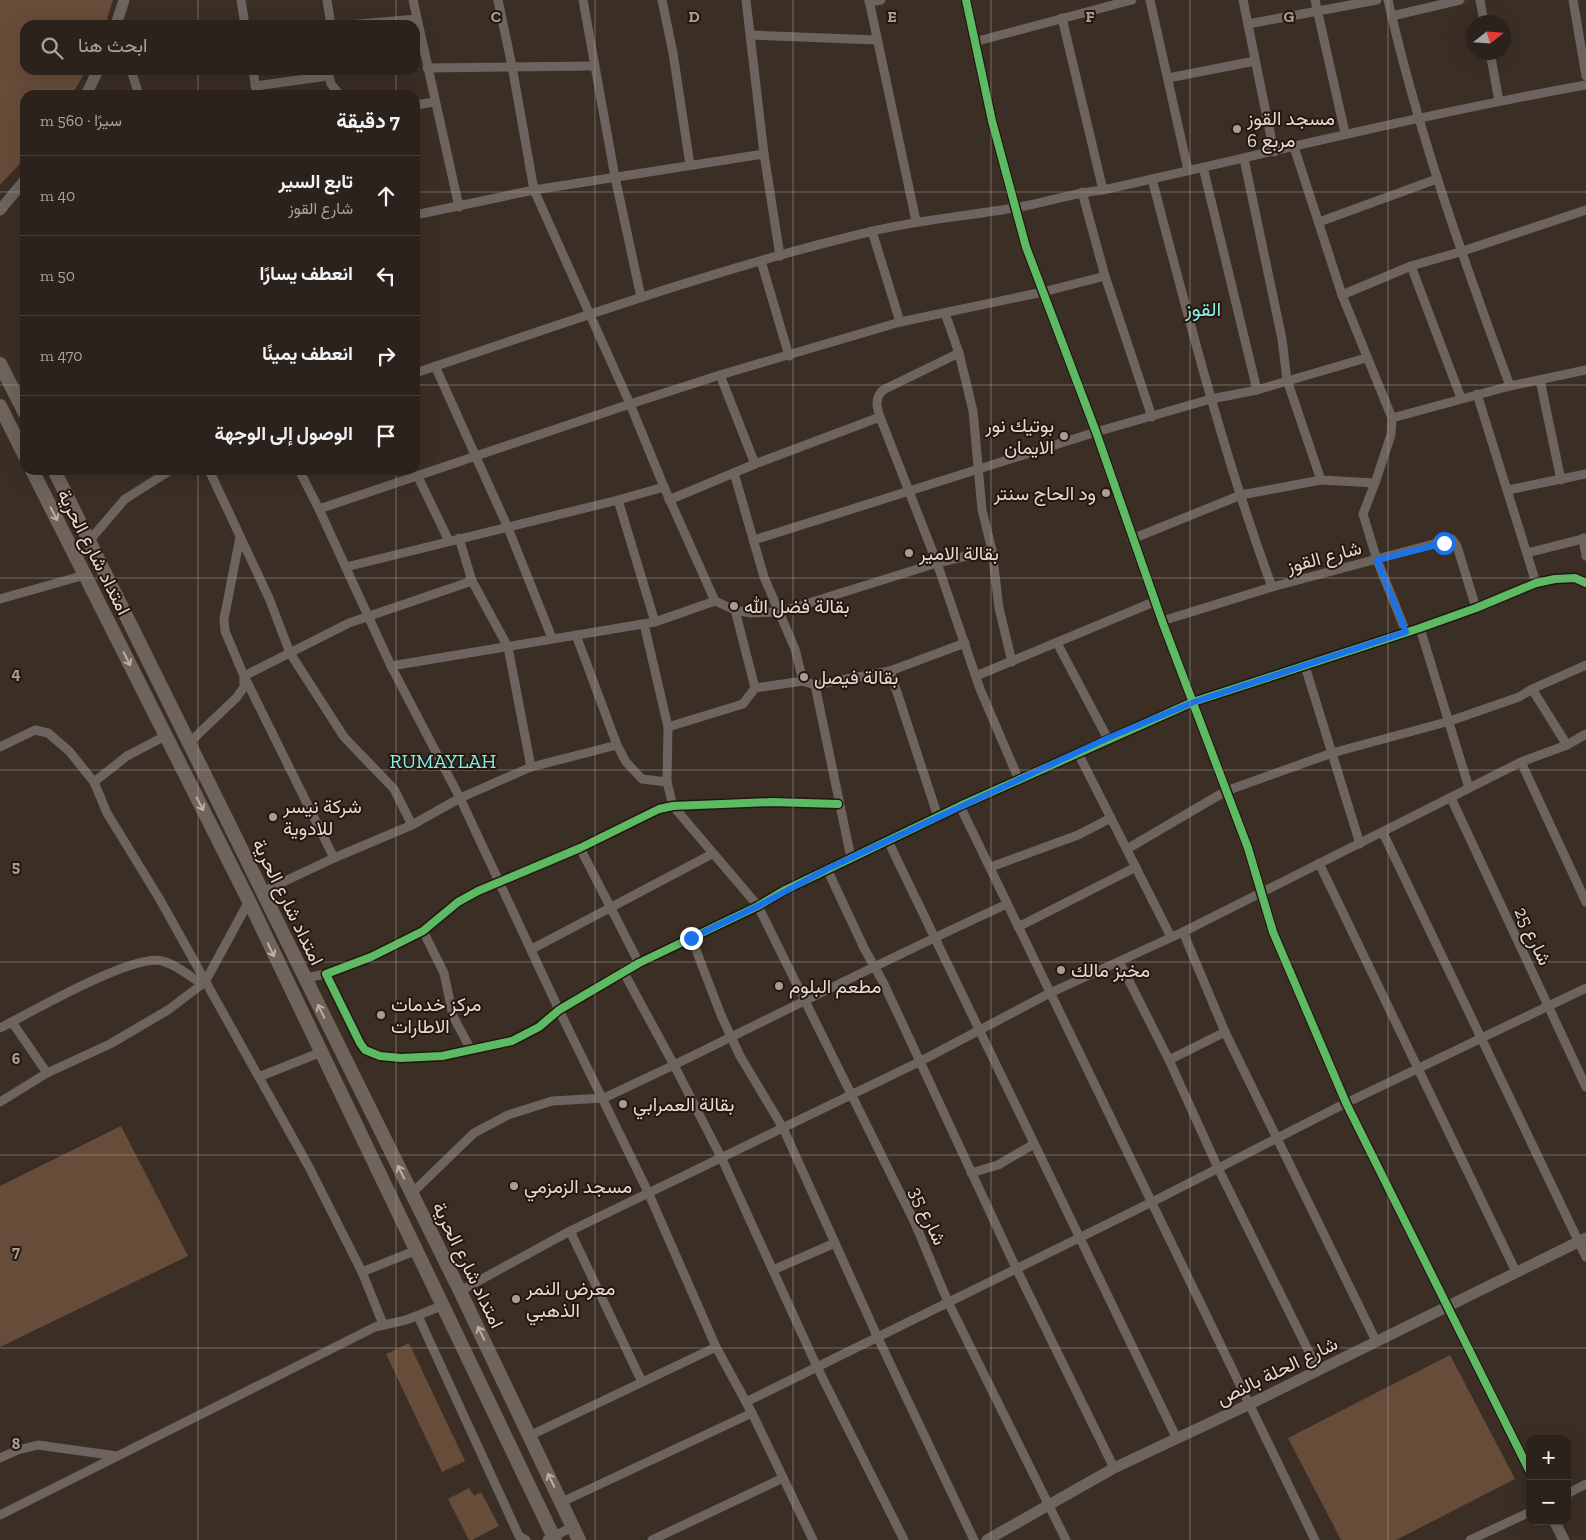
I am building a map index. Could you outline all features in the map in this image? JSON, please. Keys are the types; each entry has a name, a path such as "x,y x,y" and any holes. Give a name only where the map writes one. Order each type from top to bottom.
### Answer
{"main road":[{"path":"0,364 20,403"},
{"path":"0,406 20,446"},
{"name":"امتداد شارع الحرية","path":"35,475 249,901 319,1052 444,1304 552,1539"},
{"name":"امتداد شارع الحرية","path":"56,475 412,1193 579,1540"},
{"path":"332,1078 349,1068"}],"street":[{"path":"118,20 124,0"},
{"path":"241,0 244,20"},
{"path":"327,0 330,20"},
{"path":"405,20 417,19 413,0"},
{"path":"498,0 534,190 630,404 669,500 715,601 735,610 751,613 780,612 937,563 992,550"},
{"path":"583,0 594,66 641,297"},
{"path":"662,0 673,52 690,165"},
{"path":"746,0 752,34 764,154 780,256"},
{"path":"881,0 869,1 916,221"},
{"path":"966,0 974,42 1026,247 1096,432 1162,621 1248,848 1272,932 1346,1103 1526,1464"},
{"path":"974,42 1132,0"},
{"path":"1150,0 1188,170"},
{"path":"1243,0 1274,152"},
{"path":"1315,0 1346,133"},
{"path":"1248,24 1377,0"},
{"path":"1388,0 1419,118 1460,252 1510,386"},
{"path":"1392,16 1460,0"},
{"path":"1480,0 1483,15"},
{"path":"1573,0 1586,76"},
{"path":"1062,18 1103,190"},
{"path":"420,32 459,207"},
{"path":"752,34 876,40"},
{"path":"1491,60 1499,101"},
{"path":"1168,78 1255,61"},
{"path":"428,68 594,66"},
{"path":"88,90 96,75"},
{"path":"133,75 138,90"},
{"path":"254,75 256,90 319,75"},
{"path":"328,75 336,90"},
{"path":"420,371 641,297 761,261 872,231 916,221 1016,208 1082,192 1103,190 1294,148 1346,133 1586,85"},
{"path":"420,104 435,102"},
{"path":"1294,148 1342,295 1392,418 1391,435 1375,483 1362,514 1377,560 1406,632"},
{"path":"420,214 534,190 764,154"},
{"path":"1244,159 1282,339 1287,380 1321,480"},
{"path":"1203,167 1257,390"},
{"path":"1152,179 1210,399 1272,587"},
{"path":"1319,222 1437,179"},
{"path":"0,210 20,186"},
{"path":"1082,192 1105,276 1152,416"},
{"path":"1342,295 1411,266 1460,252 1586,210"},
{"path":"872,231 900,322"},
{"path":"761,261 789,356"},
{"path":"1411,266 1461,398"},
{"path":"319,510 720,375 900,322 1043,292 1105,276"},
{"path":"945,312 960,353 973,411 982,510 992,550 999,608 1012,662"},
{"path":"960,353 882,390 876,402 880,417 937,563 976,676 1019,780"},
{"path":"754,540 1096,432 1210,399 1257,390 1366,358"},
{"path":"435,366 508,528 552,638"},
{"path":"1392,418 1477,394 1586,370"},
{"path":"720,375 755,464"},
{"path":"1540,380 1562,480"},
{"path":"1477,394 1536,583"},
{"path":"669,500 755,464 880,417"},
{"path":"734,473 764,577 795,649 803,681"},
{"path":"1508,490 1586,474"},
{"path":"89,541 125,499 163,475"},
{"path":"211,475 269,598 290,653 344,737 394,789 412,825"},
{"path":"302,475 391,666 460,798 559,1010 604,1098 648,1192 716,1347 752,1413 813,1540"},
{"path":"418,477 449,541"},
{"path":"1132,539 1241,495 1321,480 1375,483"},
{"path":"346,567 618,500 664,486"},
{"path":"618,500 655,622"},
{"path":"240,537 224,619 225,631 244,676 334,858"},
{"path":"459,538 472,581 508,648 531,767"},
{"path":"1527,553 1585,538 1586,556"},
{"name":"شارع القوز","path":"1162,621 1272,587 1452,539 1457,546 1476,608"},
{"path":"0,599 85,575"},
{"path":"326,974 349,1025 366,1050 380,1056 442,1056 512,1041 539,1027 559,1010 639,962 758,906 827,869 1108,738 1194,702 1420,628 1476,608 1536,583 1555,579 1575,578 1586,583"},
{"path":"244,676 315,639 368,616 472,581"},
{"path":"391,666 655,622 715,601"},
{"path":"976,676 1156,601"},
{"path":"735,610 756,688"},
{"path":"644,624 668,727 667,782 673,806"},
{"path":"1420,628 1469,788"},
{"path":"576,635 617,744 626,762 642,779 667,782"},
{"path":"668,727 743,704 756,688 803,681 815,685 890,671 966,643"},
{"path":"1057,643 1108,738"},
{"path":"1127,849 1226,791 1332,752 1450,721 1518,697 1586,664"},
{"path":"1305,666 1360,844"},
{"path":"890,671 938,817"},
{"path":"189,744 237,698 244,687 244,676"},
{"path":"815,685 838,804 851,858"},
{"path":"1532,689 1567,745"},
{"path":"0,747 34,730 48,733 70,751 94,782 108,813 159,898 203,983 260,1076 309,1167 362,1272 383,1324"},
{"path":"460,1292 570,1231 648,1192 722,1159 919,1062 1050,993 1120,963 1260,892 1383,833 1521,762 1567,745 1586,734"},
{"path":"94,782 127,756 165,736"},
{"path":"262,892 334,858 412,825 460,798 531,767 617,744"},
{"path":"1078,752 1171,937"},
{"path":"1521,762 1586,902"},
{"name":"شارع 25","path":"1451,798 1586,1086"},
{"path":"305,978 326,974 372,956 423,931 458,902 580,848 640,817 673,806 772,802 838,804"},
{"name":"شارع 35","path":"673,806 758,906 914,1221 948,1302 1066,1540"},
{"path":"960,806 1315,1540"},
{"path":"991,867 1078,835 1111,818"},
{"path":"1383,833 1479,1038 1582,1240 1586,1257"},
{"path":"888,841 981,1029 1078,1238 1176,1439"},
{"path":"580,848 639,962"},
{"path":"532,949 712,854"},
{"path":"1319,863 1516,1272"},
{"path":"1018,927 1136,867"},
{"path":"827,869 1016,1268 1114,1468"},
{"path":"0,1102 47,1073 110,1044 168,1010 203,983 249,901"},
{"path":"412,1193 474,1133 508,1115 552,1101 604,1098 805,1002 874,965 1007,904"},
{"path":"423,931 444,973 453,1016 470,1050"},
{"path":"1182,932 1225,1032 1376,1341"},
{"path":"691,938 721,1015 748,1072 783,1128 878,1338 974,1540"},
{"path":"0,1028 107,975 140,961 160,960 172,964 203,983"},
{"path":"1120,963 1169,1060 1218,1168 1318,1370"},
{"path":"623,972 674,1065 722,1159 817,1367 904,1540"},
{"path":"746,1402 1152,1202 1346,1103 1586,988"},
{"path":"12,1022 47,1073"},
{"path":"329,1028 349,1025"},
{"path":"1169,1060 1225,1032"},
{"path":"260,1076 319,1052"},
{"path":"971,1173 998,1165 1034,1144"},
{"path":"570,1231 642,1382"},
{"name":"شارع الحلة بالنص","path":"987,1540 1114,1468 1250,1404 1582,1240"},
{"path":"773,1270 834,1243"},
{"path":"362,1272 417,1250"},
{"path":"0,1515 383,1324 418,1316 444,1304"},
{"path":"418,1316 520,1536 526,1540"},
{"path":"529,1436 716,1347"},
{"path":"562,1502 752,1413"},
{"path":"0,1458 18,1450 38,1445 118,1456"},
{"path":"652,1540 783,1478"},
{"path":"1571,1492 1586,1484"},
{"path":"1474,1539 1526,1514"},
{"path":"1556,1525 1564,1540"},
{"path":"552,1539 572,1527"}],"shaded area":[{"path":"0,0 113,0 107,20 20,20 20,75 83,75 75,90 20,90 20,163 0,185"},
{"path":"121,1126 188,1256 0,1347 0,1186"},
{"path":"409,1343 465,1461 442,1472 386,1354"},
{"path":"1450,1355 1515,1479 1396,1540 1341,1540 1288,1438"},
{"path":"469,1488 474,1496 481,1492 499,1526 472,1540 469,1540 448,1499"}],"cycle path":[{"path":"966,0 992,121 1026,247 1096,432 1162,621 1248,848 1273,932 1346,1103 1526,1464"},
{"path":"838,804 772,802 673,806 659,809 580,848 478,891 458,902 423,931 371,957 326,974 360,1043 365,1050 380,1056 401,1058 442,1056 512,1041 539,1027 559,1010 639,963 758,906 785,890 960,806 1193,702 1420,628 1476,608 1536,583 1555,579 1575,578 1586,583"}],"place":[{"name":"مسجد القوز مربع 6","path":"1237,129"},
{"name":"بوتيك نور الايمان","path":"1064,436"},
{"name":"ود الحاج سنتر","path":"1106,493"},
{"name":"بقالة الامير","path":"909,553"},
{"name":"بقالة فضل الله","path":"734,606"},
{"name":"بقالة فيصل","path":"804,677"},
{"name":"شركة نيسر للادوية","path":"273,817"},
{"name":"مخبز مالك","path":"1061,970"},
{"name":"مطعم البلوم","path":"779,986"},
{"name":"مركز خدمات الاطارات","path":"381,1015"},
{"name":"بقالة العمرابي","path":"623,1104"},
{"name":"مسجد الزمزمي","path":"514,1186"},
{"name":"معرض النمر الذهبي","path":"516,1299"}],"district":[{"name":"القوز","path":"1203,309"},
{"name":"RUMAYLAH","path":"443,761"}],"route":[{"path":"691,938 758,906 776,894 827,869 1108,738 1194,702 1406,632 1377,560 1444,543"}]}
